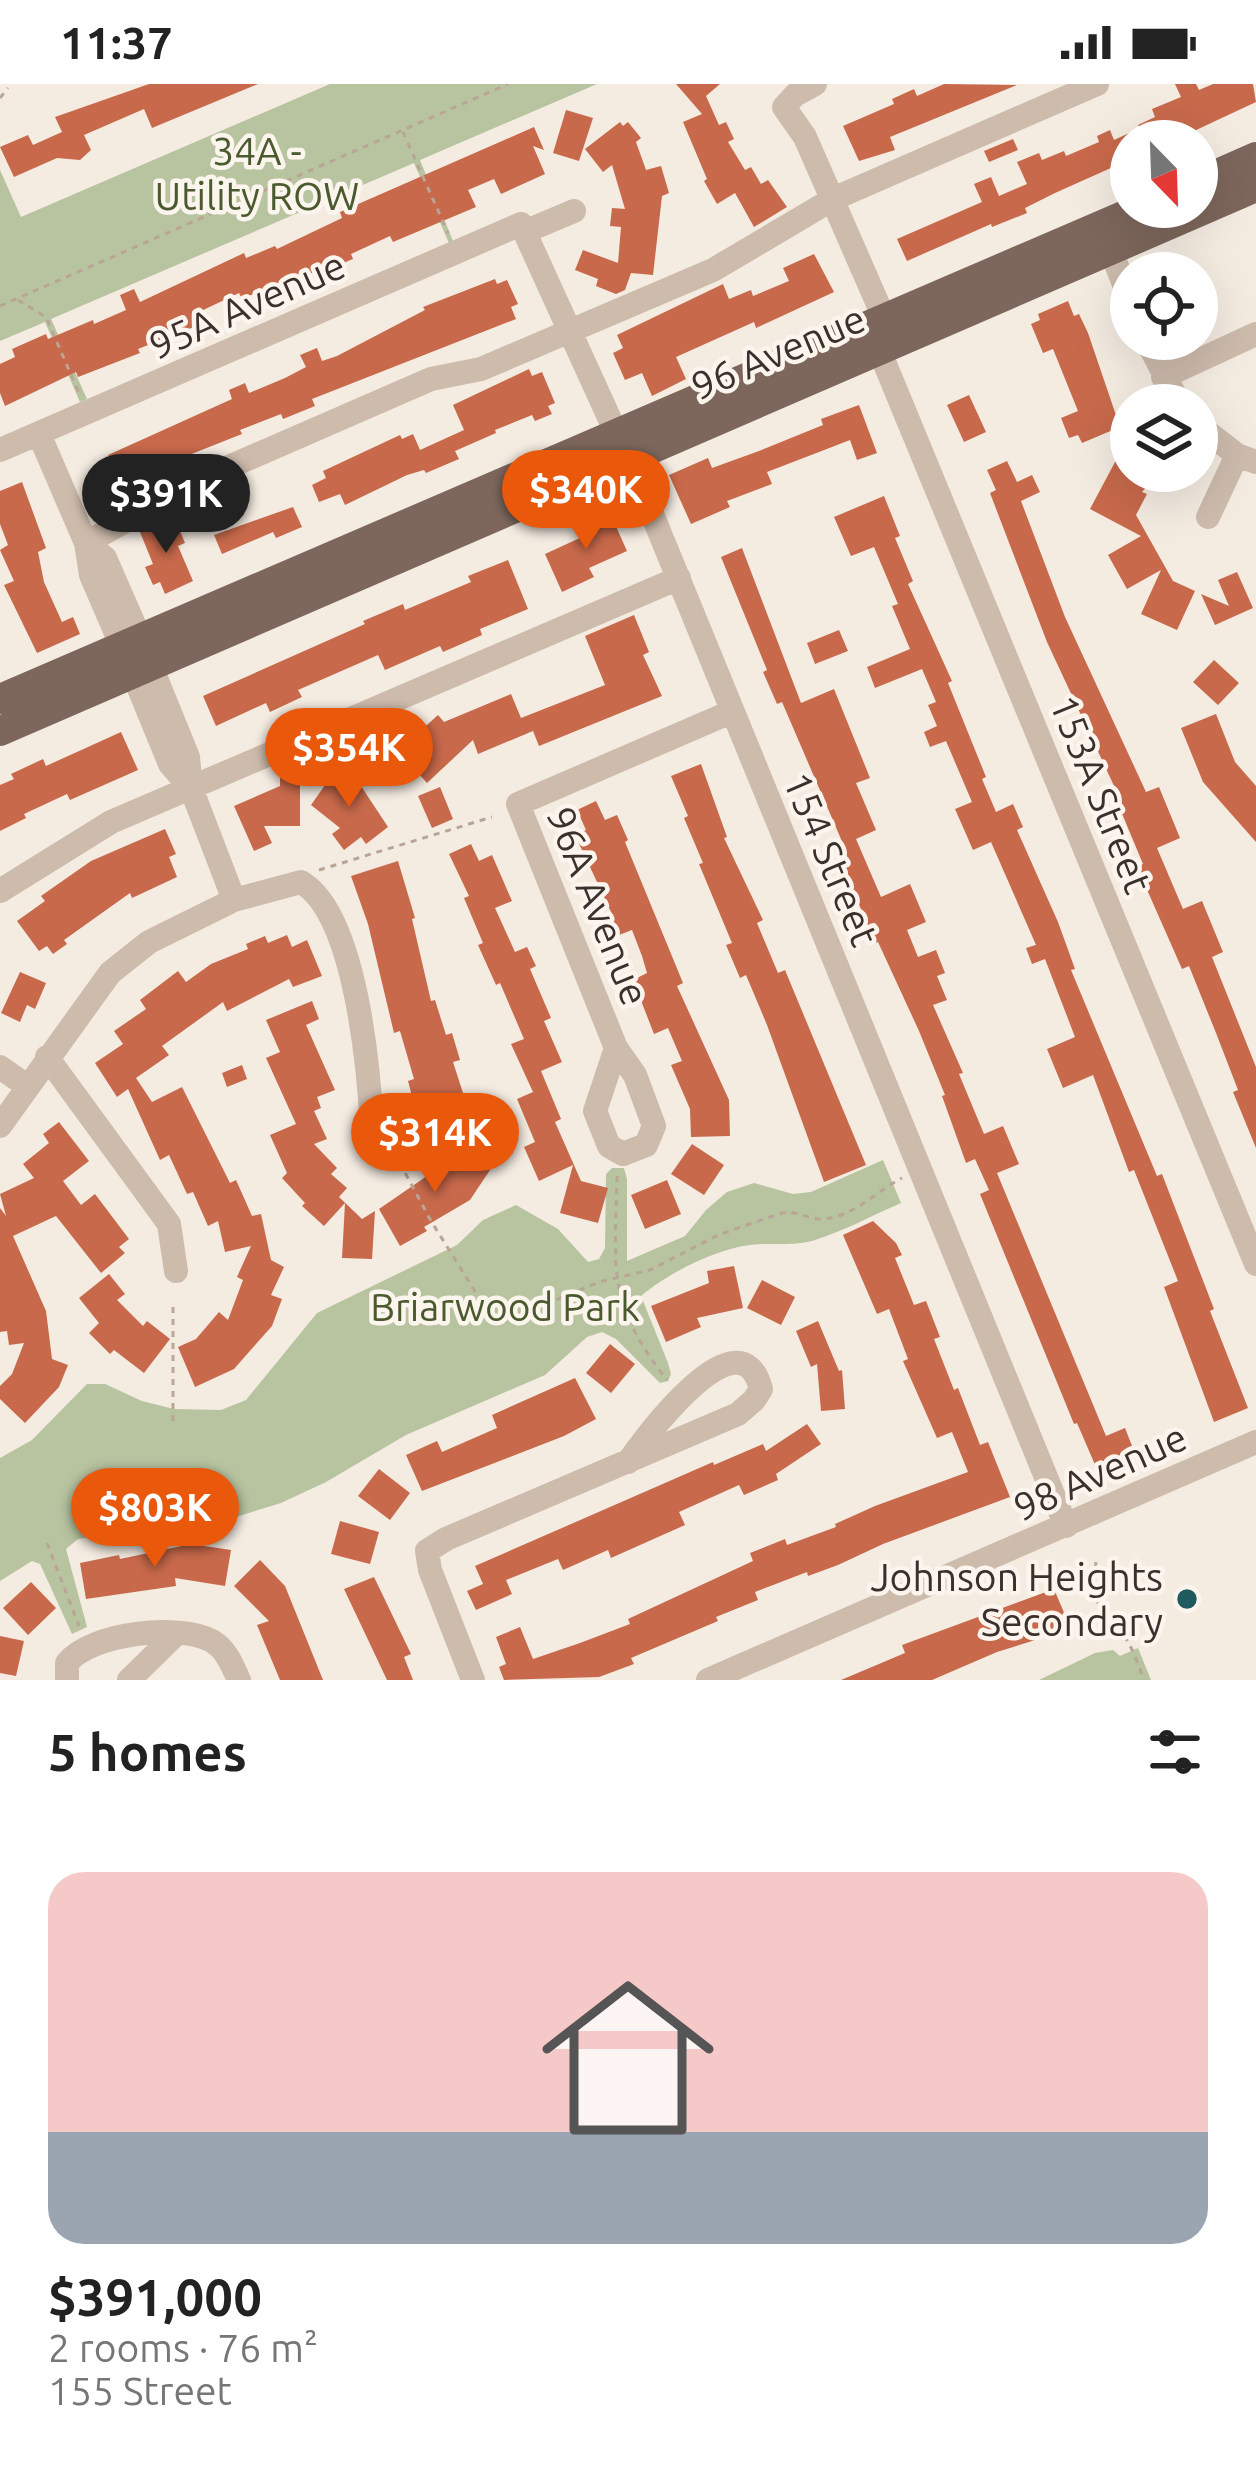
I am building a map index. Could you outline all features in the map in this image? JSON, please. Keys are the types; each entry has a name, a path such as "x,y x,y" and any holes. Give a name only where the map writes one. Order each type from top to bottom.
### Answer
{"main road":[{"path":"1218,174 1256,157"},
{"name":"96 Avenue","path":"622,446 880,352 1256,188"},
{"name":"96 Avenue","path":"0,699 140,652 622,446 884,318 1110,222"},
{"path":"1111,251 1126,228"},
{"name":"96 Avenue","path":"0,731 140,652"}],"street":[{"path":"815,84 795,94 784,107 805,137 884,318"},
{"path":"86,543 199,480 431,379 481,369 712,270 832,199 1097,84"},
{"name":"95A Avenue","path":"0,450 523,228 574,211"},
{"name":"154 Street","path":"523,228 679,578 1066,1526"},
{"path":"1162,377 1256,334"},
{"name":"153A Street","path":"880,352 1256,1264"},
{"path":"1155,360 1166,384"},
{"path":"39,434 86,543 105,558 140,652 170,764 191,788 234,900"},
{"path":"1208,517 1246,458 1218,439"},
{"path":"0,892 96,830 679,578"},
{"name":"96A Avenue","path":"616,1048 518,804 730,712"},
{"path":"0,1126 98,986 121,963 149,942 234,900 297,881 309,886 332,917 358,1022 372,1130"},
{"path":"47,1057 169,1224 176,1271"},
{"path":"0,1067 26,1086"},
{"path":"473,1680 427,1551 738,1414 761,1388 758,1376 742,1364 726,1365 692,1385 660,1416 628,1462"},
{"name":"98 Avenue","path":"708,1680 1256,1442"},
{"path":"67,1680 67,1663 87,1645 151,1633 210,1640 229,1655 238,1680"},
{"path":"129,1680 175,1635"}],"path":[{"path":"0,306 508,84"},
{"path":"0,98 8,88"},
{"path":"403,130 451,240"},
{"path":"0,295 46,317 82,400"},
{"path":"318,871 492,817"},
{"path":"394,1151 493,1320 509,1322 614,1278 650,1270 718,1235 782,1213 792,1211 820,1220 840,1215 905,1176"},
{"path":"617,1172 614,1278 630,1326 672,1386"},
{"path":"173,1307 173,1427"},
{"path":"47,1544 81,1630"},
{"path":"1096,1562 1095,1603 1127,1638 1144,1680"}],"green space":[{"name":"34A - Utility ROW","path":"330,84 597,84 420,160 453,241 449,243 414,163 51,319 87,399 80,402 45,322 0,341 0,170 21,217"},
{"name":"Briarwood Park","path":"883,1160 901,1203 815,1240 750,1245 707,1257 641,1296 668,1363 668,1381 660,1383 616,1339 602,1332 587,1337 545,1375 406,1435 281,1503 226,1520 78,1539 66,1549 87,1627 72,1634 40,1564 32,1561 0,1581 0,1458 32,1440 87,1384 105,1384 174,1409 221,1410 246,1400 317,1313 457,1245 483,1220 516,1205 558,1229 588,1262 599,1259 605,1248 606,1174 612,1168 624,1168 627,1179 627,1261 685,1236 727,1192 754,1183 793,1194 811,1192"},
{"path":"1138,1648 1151,1680 1039,1680 1095,1653 1113,1650 1120,1656"}],"building":[{"path":"149,84 258,84 152,128 144,109 84,135 91,150 80,160 57,158 14,177 0,147 28,135 33,145 62,132 55,117"},
{"path":"676,84 720,84 706,96 719,125 726,122 734,139 728,142 745,170 751,167 761,184 768,180 787,207 754,227 735,193 717,204 683,122 702,114"},
{"path":"944,84 1017,85 890,137 895,150 859,161 843,126 894,104 892,99 914,89 917,96"},
{"path":"1175,84 1196,84 1199,90 1213,84 1253,84 1256,102 1218,120 1149,120 1155,117 1152,109 1181,97"},
{"path":"566,110 593,118 579,161 553,153"},
{"path":"620,122 623,126 628,122 641,138 636,142 646,170 661,166 669,193 662,196 653,275 631,273 625,290 616,294 596,286 598,279 575,270 583,250 618,263 621,227 610,226 612,208 625,209 612,165 603,172 585,149"},
{"path":"534,127 544,150 533,146 545,174 501,194 494,179 468,190 476,207 393,242 390,236 351,254 353,259 280,287 278,283 242,299 239,293 199,312 204,323 78,377 76,372 5,406 0,364 15,357 12,349 126,310 120,295 134,289 140,302 244,253 246,258 277,249 342,218 340,212"},
{"path":"1110,130 1110,168 1025,208 1027,213 907,261 897,239 982,202 974,184 991,177 999,196 1027,184 1017,162 1039,153 1042,160 1064,151 1066,156 1099,142 1097,136"},
{"path":"1013,139 1018,150 989,162 984,151"},
{"path":"814,254 834,292 756,328 754,322 676,357 686,379 652,396 642,373 625,380 613,353 623,348 617,335 723,284 729,299 751,290 753,296 789,281 783,268"},
{"path":"495,279 497,284 507,280 518,304 511,307 516,319 312,399 315,406 240,430 242,434 141,474 148,490 134,497 129,485 107,494 96,468 111,462 108,455 232,399 229,390 245,383 249,393 285,378 306,367 300,355 317,348 322,361 337,356 425,310 423,307"},
{"path":"1068,301 1074,316 1079,314 1110,398 1110,431 1082,443 1078,435 1069,438 1061,418 1078,411 1053,349 1043,353 1031,324 1040,320 1038,314"},
{"path":"529,369 532,376 542,372 555,403 548,406 552,414 535,421 532,415 495,430 455,451 459,459 426,473 407,475 345,505 340,494 319,502 312,485 326,478 323,471 400,435 402,439 413,434 420,450 464,430 453,405"},
{"path":"969,395 986,432 964,442 947,405"},
{"path":"859,405 877,453 857,460 850,440 767,472 772,484 727,501 730,507 691,524 669,475 708,458 712,468 759,451"},
{"path":"1007,461 1017,482 1032,475 1040,492 1021,501 1065,617 1146,792 1159,787 1180,838 1157,848 1183,909 1202,901 1223,952 1212,957 1256,1067 1256,1148 1189,966 1182,969 1137,867 1143,864 1118,804 1122,803 1047,642 990,493 996,490 987,470"},
{"path":"1110,471 1110,492 1147,494 1136,515 1173,581 1195,591 1177,630 1141,614 1161,570 1127,589 1108,555 1141,536 1090,509"},
{"path":"22,482 46,548 38,552 44,582 62,622 73,617 80,634 37,653 4,585 14,581 0,550 8,545 0,524 0,491"},
{"path":"884,496 913,581 908,584 952,681 948,683 986,777 982,779 996,812 1013,804 1023,827 1017,830 1058,922 1075,969 1071,970 1157,1176 1162,1174 1214,1309 1210,1311 1248,1408 1214,1422 1164,1287 1178,1281 1134,1170 1129,1172 1093,1075 1063,1088 1047,1049 1075,1037 1045,959 1032,964 1026,948 1036,945 991,842 973,850 955,809 972,802 946,741 930,747 924,732 937,726 928,705 936,702 922,669 875,688 867,667 910,649 892,606 898,604 874,547 851,556 834,517"},
{"path":"293,507 302,527 276,538 273,532 222,554 214,535"},
{"path":"610,513 627,551 589,568 594,577 562,592 545,554 582,537 578,527"},
{"path":"174,516 185,543 178,546 193,581 165,594 160,582 153,585 145,567 153,564 140,532"},
{"path":"742,548 801,703 834,689 870,778 856,783 876,830 856,839 881,897 910,884 926,922 907,930 918,957 936,950 945,973 937,976 947,1000 933,1005 963,1073 959,1074 984,1134 1003,1126 1019,1164 997,1173 1106,1436 1125,1428 1134,1451 1096,1467 980,1194 989,1190 975,1159 966,1163 919,1031 839,856 847,853 782,702 777,704 763,672 767,670 721,557"},
{"path":"508,560 528,609 480,629 482,635 443,652 440,646 385,670 378,655 298,690 302,697 270,712 266,703 216,726 203,696 365,624 363,621 403,604 405,610 471,582 468,576"},
{"path":"1237,572 1253,608 1215,625 1201,594 1229,606 1218,580"},
{"path":"634,615 649,652 643,655 662,696 539,746 533,731 478,754 473,740 427,783 398,751 438,715 444,722 511,694 521,718 605,685 585,636"},
{"path":"839,630 848,651 815,664 807,643"},
{"path":"1214,660 1239,683 1218,705 1193,682"},
{"path":"1216,714 1235,762 1256,786 1256,842 1203,782 1181,728"},
{"path":"121,732 138,770 70,800 67,794 0,831 0,785 14,779 11,774 43,759 46,766"},
{"path":"701,764 724,838 763,920 757,923 778,973 785,970 866,1165 824,1182 767,1025 746,975 740,978 726,945 732,943 699,864 703,863 671,776"},
{"path":"337,768 359,783 388,827 366,844 361,837 344,850 332,834 340,828 311,805"},
{"path":"280,777 300,777 300,826 264,826 272,843 254,851 234,806 280,786"},
{"path":"440,787 453,819 432,828 418,796"},
{"path":"596,801 605,820 617,815 628,840 683,983 677,986 729,1100 730,1136 691,1137 690,1109 671,1065 682,1061 668,1028 654,1034 633,980 647,973 642,956 632,930 614,937 605,917 612,914 575,835 586,830 577,810"},
{"path":"165,829 176,854 169,857 177,877 132,898 130,893 64,940 67,944 53,954 47,946 39,951 17,921 45,901 41,896 91,861"},
{"path":"471,844 479,861 492,855 512,901 495,908 515,952 527,947 536,966 530,969 551,1018 544,1021 562,1062 541,1071 561,1119 555,1122 581,1181 608,1188 598,1223 560,1213 573,1165 539,1181 524,1147 535,1142 517,1099 533,1092 511,1044 524,1039 478,945 483,943 464,898 469,896 449,854"},
{"path":"398,861 431,1001 435,1000 446,1035 452,1033 460,1060 453,1062 463,1093 437,1102 475,1118 464,1145 424,1129 439,1093 413,1100 408,1081 414,1079 400,1031 394,1033 368,924 351,876"},
{"path":"287,935 292,947 307,940 322,976 293,987 289,979 227,1011 223,1002 162,1046 169,1055 136,1078 152,1102 182,1087 230,1183 236,1180 252,1216 261,1214 271,1260 284,1267 271,1295 282,1299 272,1326 234,1369 195,1387 178,1347 196,1339 219,1312 228,1320 243,1280 237,1277 251,1246 225,1252 218,1221 208,1226 169,1155 160,1160 128,1089 117,1097 95,1063 123,1044 114,1031 146,1009 140,1000 178,971 186,982 211,964 248,949 246,944 265,936 268,943"},
{"path":"20,972 46,983 35,1009 27,1005 20,1022 1,1013"},
{"path":"312,1001 319,1019 306,1025 335,1090 317,1097 321,1108 314,1111 327,1139 314,1144 337,1168 331,1174 347,1188 339,1197 362,1219 375,1211 372,1259 342,1258 345,1203 324,1226 282,1178 287,1173 270,1135 296,1124 266,1058 280,1052 266,1020"},
{"path":"242,1065 247,1079 227,1087 222,1073"},
{"path":"59,1122 89,1161 63,1181 81,1205 95,1194 129,1239 119,1247 125,1253 101,1273 56,1216 13,1236 46,1311 52,1359 68,1365 59,1387 25,1423 0,1399 0,1386 12,1374 24,1343 9,1345 7,1331 0,1332 0,1208 6,1216 0,1194 34,1178 23,1164 49,1143 43,1134"},
{"path":"456,1143 492,1167 470,1200 400,1246 379,1209 440,1167"},
{"path":"692,1144 724,1165 704,1195 671,1174"},
{"path":"667,1180 681,1214 645,1229 631,1195"},
{"path":"873,1221 902,1255 895,1258 914,1305 926,1301 940,1337 934,1339 954,1390 958,1388 980,1445 988,1442 1010,1497 838,1565 755,1592 758,1600 599,1677 504,1680 499,1667 506,1664 496,1637 520,1627 533,1659 580,1643 630,1624 628,1619 753,1561 750,1553 836,1527 875,1506 968,1472 952,1432 937,1438 903,1361 908,1359 889,1309 877,1314 843,1235"},
{"path":"734,1266 743,1308 697,1318 701,1327 666,1342 651,1306 709,1283 707,1271"},
{"path":"109,1274 125,1294 117,1300 143,1326 147,1321 170,1339 144,1373 114,1350 110,1354 89,1333 99,1323 79,1298"},
{"path":"762,1280 795,1297 781,1325 747,1308"},
{"path":"818,1321 842,1370 845,1409 821,1411 817,1364 811,1367 796,1331"},
{"path":"610,1344 635,1364 611,1393 586,1373"},
{"path":"575,1378 596,1419 422,1491 406,1455 437,1441 442,1452 497,1428 492,1415"},
{"path":"807,1424 821,1444 776,1474 778,1480 744,1495 739,1485 679,1512 685,1525 611,1558 608,1550 563,1570 558,1559 506,1580 512,1594 476,1610 467,1591 483,1584 475,1566 713,1462 763,1444 766,1451"},
{"path":"379,1469 410,1493 390,1520 358,1496"},
{"path":"340,1521 379,1532 370,1564 331,1554"},
{"path":"191,1544 231,1550 225,1586 175,1578 176,1586 86,1599 80,1563"},
{"path":"260,1560 285,1586 323,1680 280,1680 257,1625 269,1621 234,1586"},
{"path":"374,1577 411,1654 404,1657 413,1680 387,1680 344,1589"},
{"path":"31,1582 56,1608 28,1635 3,1608"},
{"path":"1054,1589 1071,1629 997,1652 932,1680 841,1680 905,1653 902,1645"},
{"path":"0,1636 24,1641 16,1676 0,1673"}],"place":[{"name":"Johnson Heights Secondary","path":"1187,1599"}]}
